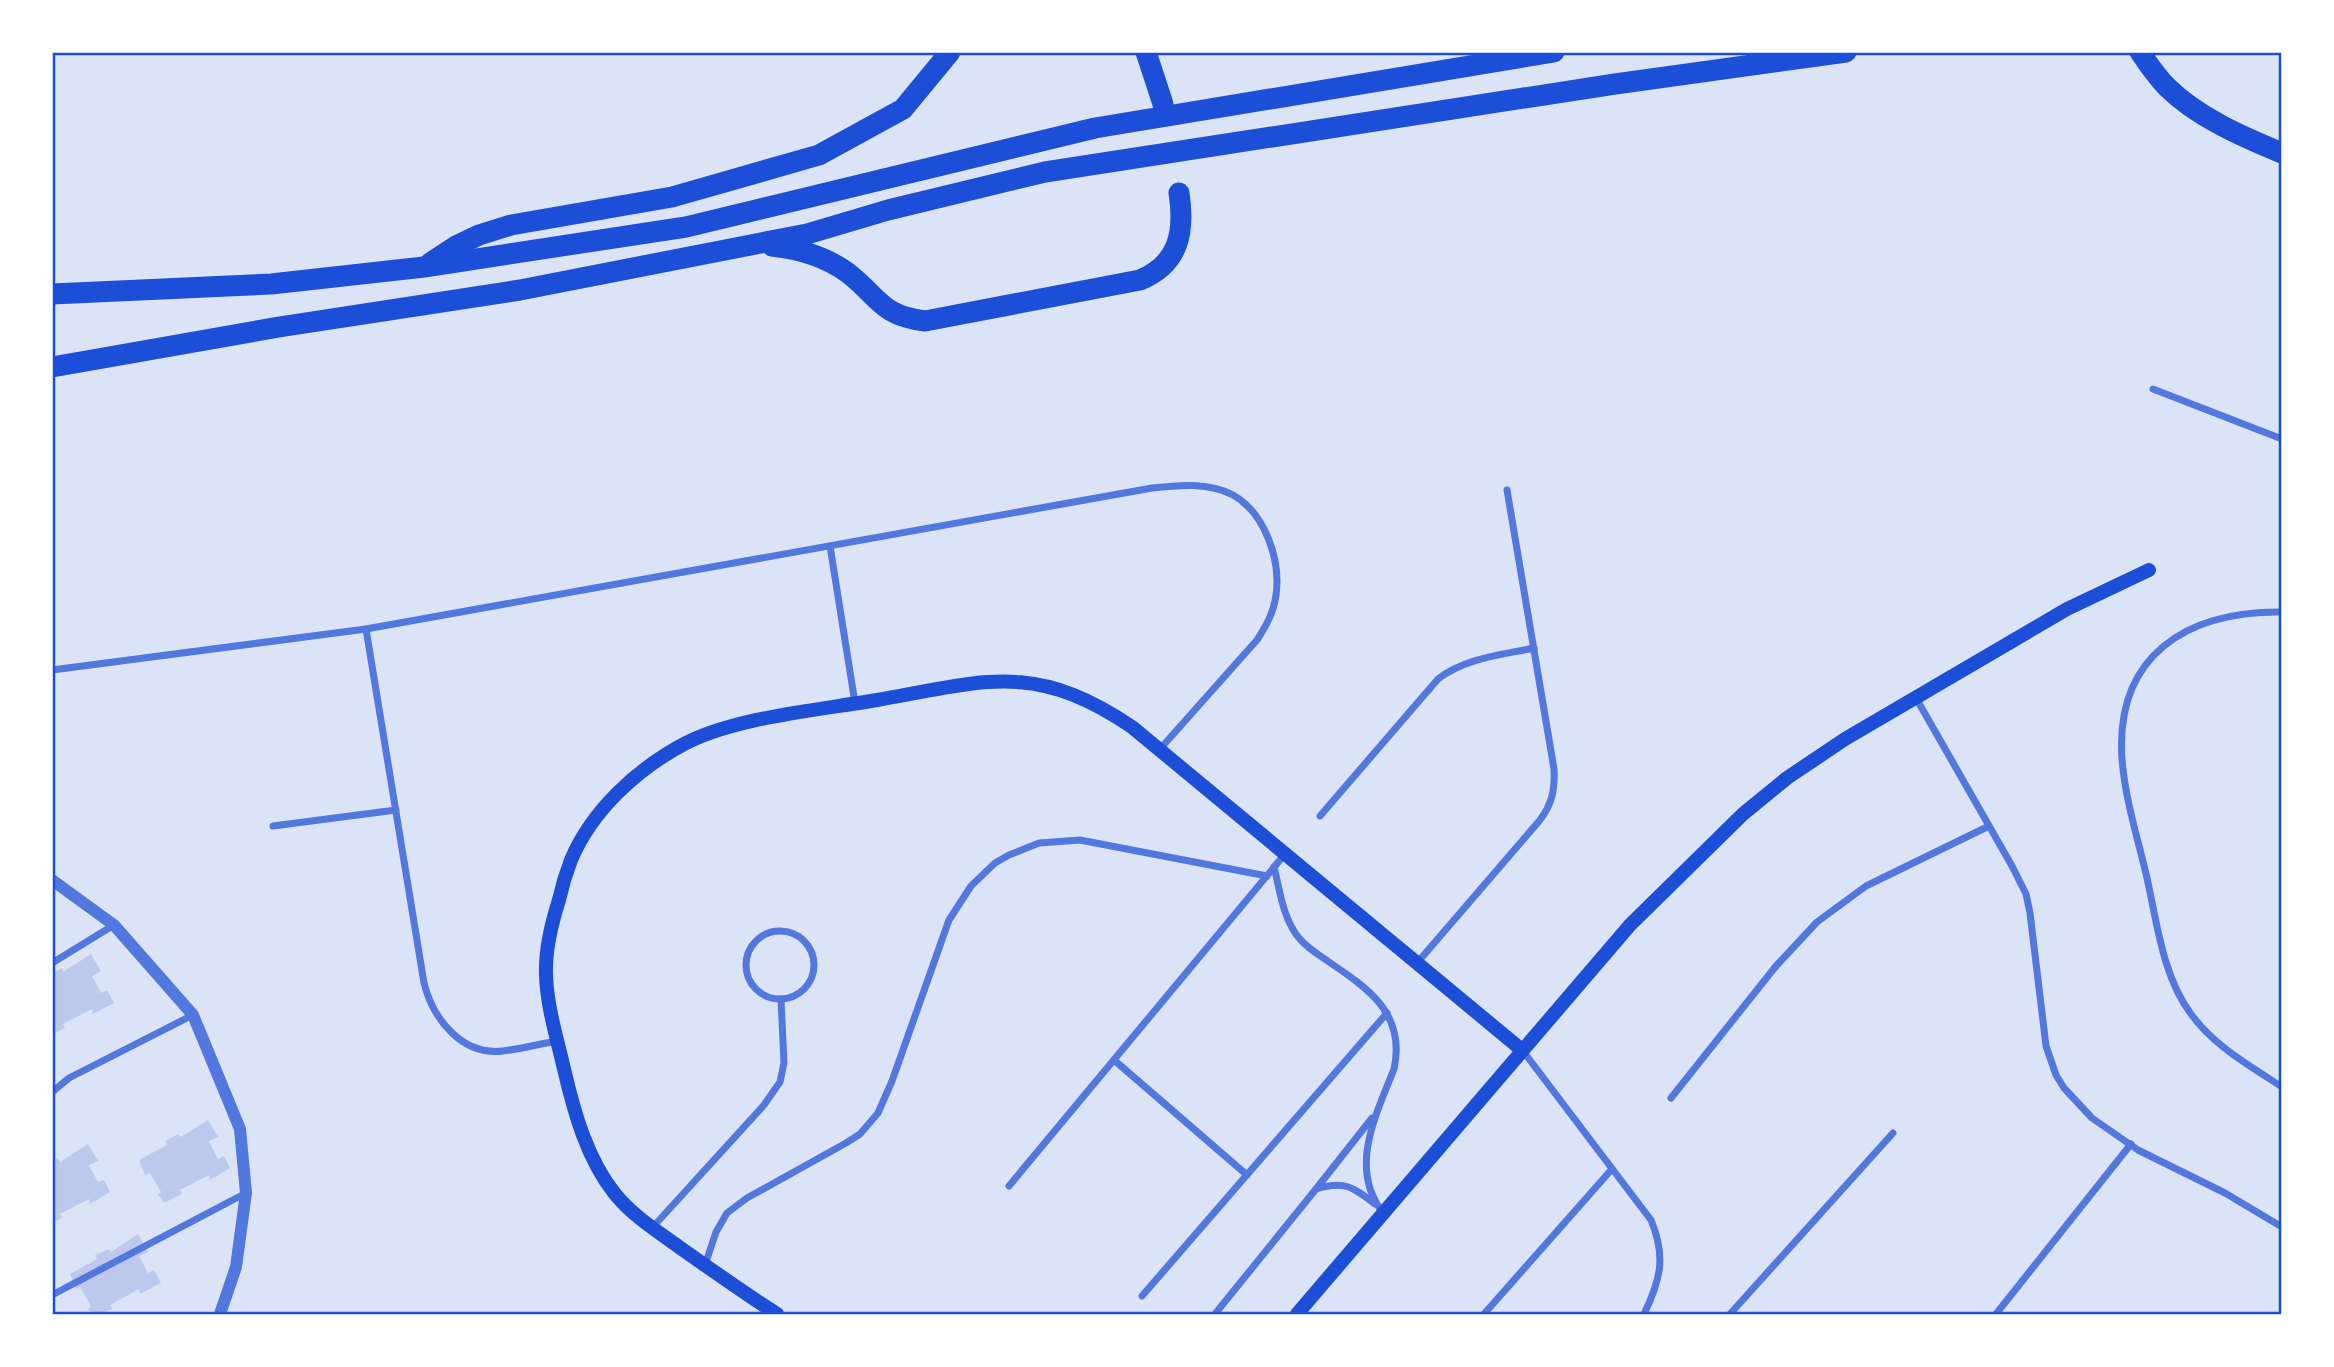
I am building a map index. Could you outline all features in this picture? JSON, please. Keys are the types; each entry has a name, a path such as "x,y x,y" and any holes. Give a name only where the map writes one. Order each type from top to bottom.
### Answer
{"highway":[{"path":"424,267 456,246 511,225 672,197 819,155 903,109 950,52"},
{"path":"1146,52 1163,104"},
{"path":"52,295 271,284 424,267 686,227 1095,128 1553,52"},
{"path":"52,366 279,327 520,290 756,244 807,234 888,210 1045,172 1615,84 1846,52"},
{"path":"2140,52 2167,88 2206,116 2245,138 2281,153"},
{"path":"756,244 795,248 822,258 849,274 894,314 925,321 1140,280 1152,275 1163,268 1178,240 1182,215 1179,193"}],"main road":[{"path":"1297,1314 1380,1209 1629,925 1744,814 1787,778 1845,739 2067,608 2149,570"},
{"path":"777,1314 652,1228 626,1207 613,1191 593,1159 573,1102 547,990 551,925 571,860 589,826 602,810 646,769 685,744 705,735 761,720 974,683 1017,680 1056,688 1091,701 1132,727 1522,1050"}],"street":[{"path":"2153,389 2281,439"},
{"path":"52,670 366,629 1152,488 1181,485 1206,487 1234,495 1259,523 1272,549 1277,583 1272,611 1257,640 1159,750"},
{"path":"1417,963 1540,820 1553,796 1554,769 1507,490"},
{"path":"830,546 855,704"},
{"path":"2281,612 2240,613 2207,622 2180,635 2157,651 2140,676 2128,701 2122,742 2127,792 2175,986 2192,1015 2217,1042 2281,1087"},
{"path":"366,629 424,983 432,1009 439,1019 465,1042 490,1051 502,1052 557,1041"},
{"path":"1320,816 1438,679 1466,663 1534,648"},
{"path":"1916,697 2025,894 2030,913 2046,1046 2056,1076 2075,1102 2092,1118 2130,1144 2260,1212 2281,1227"},
{"path":"273,827 396,810"},
{"path":"1671,1098 1776,966 1818,922 1866,886 1989,826"},
{"path":"705,1265 720,1222 736,1205 846,1143 869,1125 892,1081 948,920 971,886 995,863 1023,848 1040,843 1080,840 1267,876"},
{"path":"1009,1186 1285,854"},
{"path":"1275,867 1282,903 1299,938 1361,984 1387,1013 1396,1032 1397,1056 1366,1144 1367,1171 1380,1209"},
{"path":"52,880 114,925 193,1015 240,1129 246,1193 236,1267 220,1314"},
{"path":"52,963 114,925"},
{"path":"784,931 803,940 813,958 814,970 803,990 780,999 759,992 751,983 746,961 755,942 763,936 784,931"},
{"path":"652,1228 769,1099 780,1082 784,1063 780,999"},
{"path":"1142,1296 1387,1013"},
{"path":"52,1092 69,1078 193,1015"},
{"path":"1522,1050 1651,1220 1658,1237 1660,1275 1644,1314"},
{"path":"1114,1060 1247,1175"},
{"path":"1215,1314 1377,1112"},
{"path":"1730,1314 1893,1133"},
{"path":"1996,1314 2130,1144"},
{"path":"1484,1314 1612,1169"},
{"path":"1316,1189 1329,1185 1351,1186 1380,1209"},
{"path":"52,1295 246,1193"}],"shaded area":[{"path":"53,53 2281,53 2281,1314 53,1314"}],"building":[{"path":"91,954 101,971 92,976 101,993 107,990 114,1003 93,1014 92,1009 63,1024 65,1028 52,1035 52,973 62,968 63,972"},
{"path":"208,1120 218,1137 209,1141 218,1159 224,1156 230,1168 210,1180 209,1175 180,1190 182,1194 164,1203 150,1173 145,1175 139,1160 167,1145 165,1141 178,1134 181,1137"},
{"path":"88,1144 98,1161 89,1165 98,1182 104,1180 110,1192 90,1204 89,1199 60,1214 62,1218 52,1223 52,1161 58,1158 60,1162"},
{"path":"138,1234 148,1252 139,1256 148,1273 154,1270 161,1283 140,1294 139,1289 110,1305 113,1309 92,1314 88,1309 91,1306 80,1287 76,1289 70,1274 97,1259 95,1255 109,1249 111,1252"}]}
